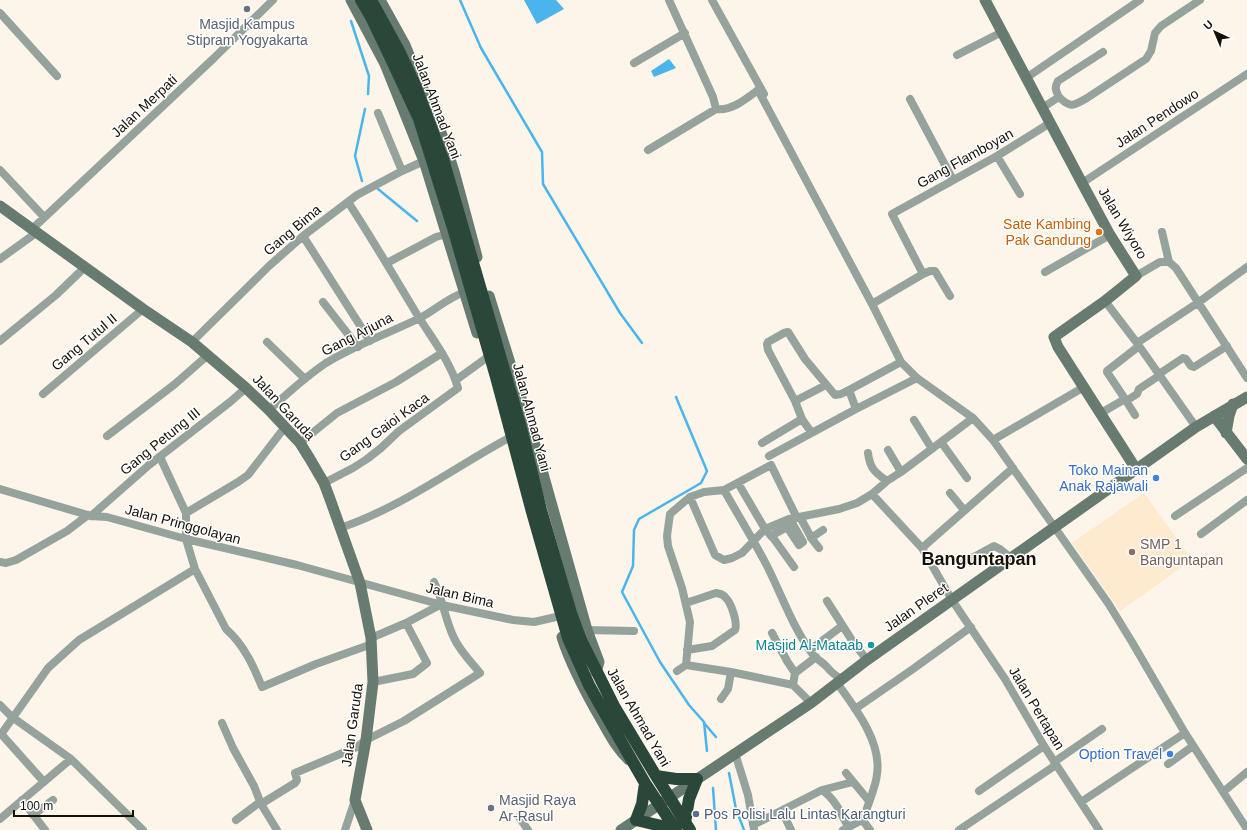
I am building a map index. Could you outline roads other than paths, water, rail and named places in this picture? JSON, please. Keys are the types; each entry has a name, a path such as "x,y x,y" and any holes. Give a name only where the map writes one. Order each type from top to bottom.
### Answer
{"highway":[{"name":"Jalan Ahmad Yani","path":"361,0 371,17 392,61 418,120 453,228 493,378 581,640 614,706 669,798 681,828"},
{"name":"Jalan Ahmad Yani","path":"371,0 396,45 415,85 443,159 521,428 537,511 568,638 589,685 645,783 659,804 681,828"},
{"path":"645,783 642,804 636,820 681,828 689,799 697,779 676,779 656,776"}],"street":[{"name":"Jalan Merpati","path":"0,259 34,231 44,217 214,58 273,0"},
{"path":"351,0 385,64 424,161 485,359 493,378 507,439 563,641 594,708 618,749 634,764"},
{"path":"380,0 405,45 444,140 484,283 529,424 587,630 599,662 596,672"},
{"path":"669,0 713,97 716,109"},
{"path":"712,0 775,115 773,120"},
{"name":"Jalan Wiyoro","path":"985,0 1110,235 1136,276 1105,301 1054,337 1058,347 1136,468"},
{"path":"1026,78 1140,0"},
{"path":"1103,52 1058,81 1055,86 1056,90 1059,97 1065,103 1069,105 1077,104 1146,59 1151,50 1155,33 1161,26 1200,0"},
{"path":"0,13 57,76"},
{"path":"957,55 1002,32"},
{"path":"634,63 685,33"},
{"name":"Jalan Pendowo","path":"1082,183 1247,74"},
{"path":"648,150 716,109 721,110 734,106 758,90 872,304 901,362 916,378 973,418 993,440 1108,603 1185,733 1247,830"},
{"path":"1042,108 1059,97"},
{"path":"910,99 952,180"},
{"path":"378,113 402,171"},
{"name":"Gang Flamboyan","path":"923,274 892,214 997,156 1050,123"},
{"path":"997,156 1020,194"},
{"name":"Gang Bima","path":"192,342 269,266 303,236 357,195 376,184 424,161"},
{"path":"0,170 44,217"},
{"path":"348,202 442,353 457,384"},
{"name":"Jalan Garuda","path":"0,206 143,309 192,342 246,388 300,443 324,484 360,583 372,641 373,682 366,740 355,800"},
{"path":"1162,232 1169,262 1176,268 1247,378"},
{"path":"387,263 436,237 447,234"},
{"path":"1045,272 1110,235"},
{"path":"303,236 370,341"},
{"path":"1136,276 1160,262 1169,262"},
{"path":"0,342 56,295 85,267"},
{"path":"1135,415 1107,371 1138,344 1247,267"},
{"path":"872,304 930,271 935,271 950,296"},
{"name":"Gang Arjuna","path":"269,410 305,379 326,364 433,311 459,294 465,292"},
{"path":"1105,301 1138,344 1196,426"},
{"path":"323,302 358,347"},
{"name":"Gang Tutul II","path":"43,394 143,309"},
{"path":"811,432 802,418 795,401 768,350 768,342 784,332 788,332 805,359 835,395 849,390 901,362"},
{"path":"267,342 305,379"},
{"path":"1101,413 1137,394 1139,389 1184,358 1191,366 1194,367 1227,346"},
{"path":"300,443 337,413 396,382 442,353"},
{"path":"107,436 175,384 208,355"},
{"name":"Gang Gaioi Kaca","path":"324,484 353,468 381,448 399,431 485,359"},
{"path":"769,456 811,432 916,378"},
{"path":"795,401 826,384"},
{"path":"993,440 1084,387"},
{"name":"Gang Petung III","path":"0,562 6,563 16,560 67,531 90,515 246,388"},
{"path":"849,390 856,409"},
{"name":"Jalan Pleret","path":"621,830 811,702 867,660 1196,426 1247,397"},
{"path":"1226,433 1229,416 1234,404"},
{"path":"1214,416 1247,459"},
{"path":"762,443 802,418"},
{"path":"690,497 715,555 724,560 732,558 742,553 754,541 796,518 857,503 872,494 887,481 973,418"},
{"path":"914,420 932,449"},
{"path":"186,513 248,475 285,427"},
{"path":"340,528 354,524 378,513 412,495 507,439"},
{"path":"941,442 967,478"},
{"path":"888,450 901,472"},
{"path":"868,453 870,464 873,469 879,476 887,481"},
{"path":"160,457 186,513 186,539 194,569 226,629 238,641 251,662 262,687 372,641 441,605"},
{"path":"686,665 690,622 682,588 668,546 667,536 670,514 690,497 704,492 724,490 771,466 796,518 803,542 799,545 787,527 768,533"},
{"path":"922,548 1013,468"},
{"path":"1175,516 1247,468"},
{"path":"738,484 768,533 794,566"},
{"name":"Jalan Pringgolayan","path":"0,489 90,515 107,517 186,539 297,565 360,583"},
{"path":"724,490 754,541 792,620 810,650 836,676 873,742 877,755 877,776 864,819 864,822 870,830"},
{"path":"950,493 964,510"},
{"name":"Jalan Pertapan","path":"872,494 922,548 952,600 1005,679 1044,746 1099,830"},
{"path":"1201,534 1247,500"},
{"path":"796,518 819,548"},
{"path":"811,538 823,530"},
{"path":"961,564 994,546 1010,558"},
{"path":"44,782 1,736 12,717 48,668 75,644 194,569"},
{"path":"236,820 260,803 296,782 297,780 295,773 357,748 366,740 404,721 480,673 457,644 441,605 438,590 434,582"},
{"name":"Jalan Bima","path":"360,583 441,605 513,620 534,622 556,617"},
{"path":"686,603 716,593 722,594 728,599 733,610 736,623 735,630 712,646 688,650"},
{"path":"827,602 842,626 867,660"},
{"path":"373,682 413,674 427,663 406,624"},
{"path":"810,650 842,626"},
{"path":"855,709 971,627"},
{"path":"587,630 634,631"},
{"path":"772,633 795,673 793,685"},
{"path":"795,673 816,657"},
{"path":"677,671 686,665 731,672 793,685 811,702"},
{"path":"721,699 728,689 731,672"},
{"path":"0,705 12,717 71,759 144,830"},
{"path":"222,723 233,748 254,786 260,803 277,830"},
{"path":"959,830 1102,729"},
{"path":"1081,802 1185,733"},
{"path":"979,791 1044,746"},
{"path":"1168,764 1195,749"},
{"path":"735,753 748,795 754,828 822,790 853,782"},
{"path":"0,819 71,759"},
{"path":"1223,792 1247,772"},
{"path":"846,773 869,801"},
{"path":"822,790 835,803 845,829 864,819"},
{"path":"22,800 45,830"},
{"path":"33,815 53,800"},
{"path":"345,830 355,800"},
{"path":"355,800 367,830"},
{"path":"782,811 791,830"},
{"path":"519,818 528,830"}],"water":[{"path":"524,0 556,0 564,9 537,24"},
{"path":"669,59 676,68 654,77 651,71"}],"waterway":[{"path":"460,0 481,48 542,152 543,184 620,313 642,343"},
{"path":"351,21 369,76 368,94"},
{"path":"362,181 355,156 365,109"},
{"path":"378,189 417,221"},
{"path":"676,397 707,471 701,483 639,519 634,530 633,566 622,592 660,662 689,705 704,722 707,751"},
{"path":"704,723 716,737"},
{"path":"729,773 736,809 744,830"},
{"path":"713,788 716,830"}],"place":[{"name":"Masjid Kampus Stipram Yogyakarta","path":"247,9"},
{"name":"Sate Kambing Pak Gandung","path":"1099,232"},
{"name":"Toko Mainan Anak Rajawali","path":"1156,478"},
{"name":"SMP 1 Banguntapan","path":"1132,552"},
{"name":"Masjid Al-Mataab","path":"871,645"},
{"name":"Option Travel","path":"1170,754"},
{"name":"Masjid Raya Ar-Rasul","path":"491,808"},
{"name":"Pos Polisi Lalu Lintas Karangturi","path":"696,814"}],"district":[{"name":"Banguntapan","path":"979,559"}]}
